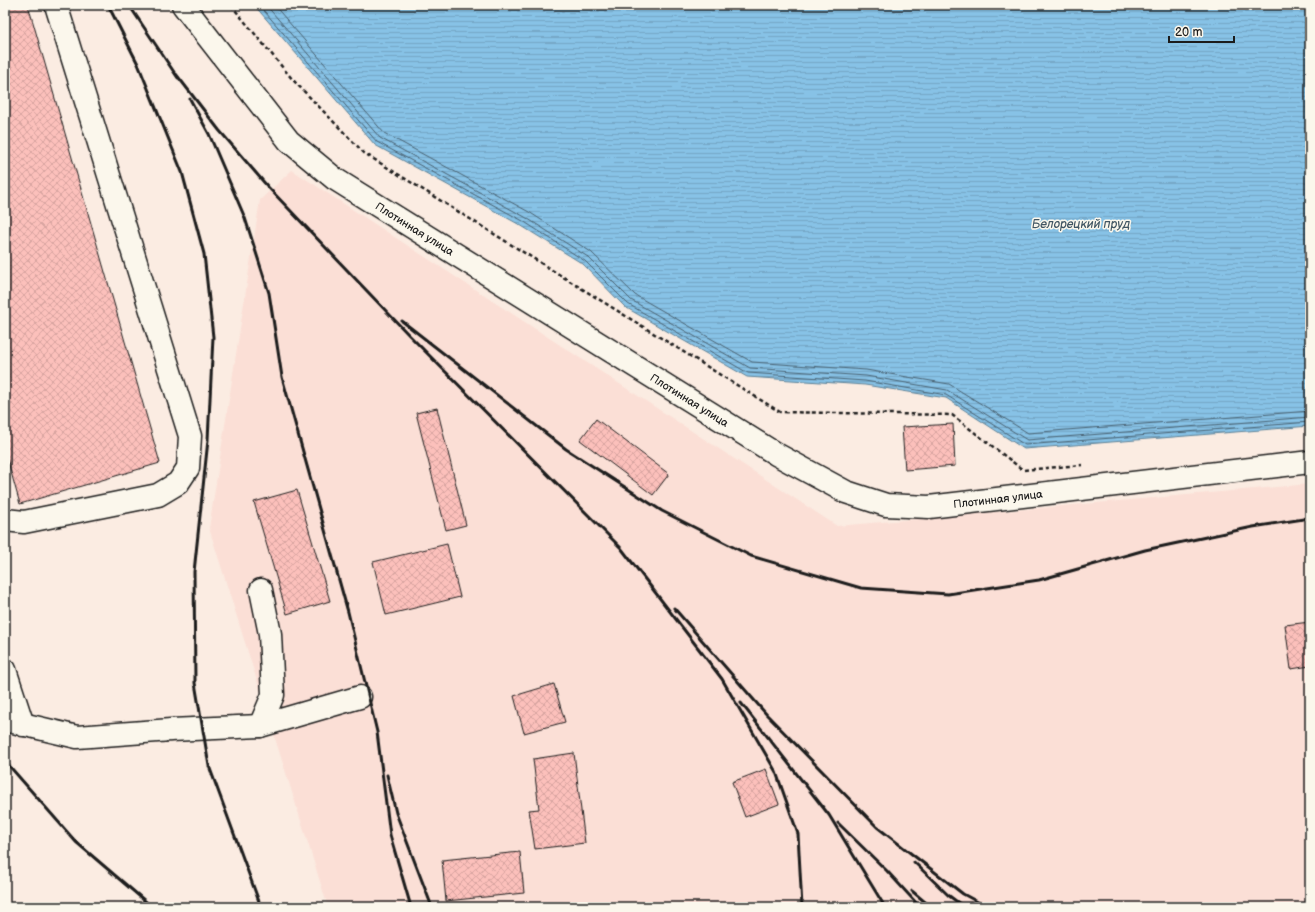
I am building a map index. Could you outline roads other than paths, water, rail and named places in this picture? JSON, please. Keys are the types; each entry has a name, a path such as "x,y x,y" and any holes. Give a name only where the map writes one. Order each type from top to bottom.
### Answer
{"street":[{"path":"5,520 24,522 158,495 178,483 188,468 190,436 56,5"},
{"name":"Плотинная улица","path":"183,5 289,141 335,179 776,454 846,492 886,504 929,506 1310,462"},
{"path":"260,726 273,695 270,634 262,590"},
{"path":"5,670 14,723 77,737 171,730 260,726 360,697"}],"water":[{"name":"Белорецкий пруд","path":"254,5 1310,5 1310,426 1024,449 946,398 865,385 747,377 625,307 583,264 520,225 375,145"}],"railway":[{"path":"108,5 138,64 182,172 204,254 213,337 208,440 194,572 195,683 209,766 261,907"},
{"path":"129,5 178,78"},
{"path":"176,74 219,130 268,187 408,334 621,548 722,679 776,772 798,834 802,907"},
{"path":"190,99 209,134 245,218 269,293 282,377 348,612 377,732 390,835 411,907"},
{"path":"402,321 566,449 662,511 751,556 861,588 948,594 1039,580 1145,550 1253,527 1310,518"},
{"path":"674,608 767,715 877,827 963,894 987,907"},
{"path":"741,703 829,815 885,907"},
{"path":"5,761 76,842 152,907"},
{"path":"387,775 396,813 432,907"},
{"path":"838,823 887,871 920,907"},
{"path":"914,862 948,895 964,907"},
{"path":"912,891 931,907"}]}
